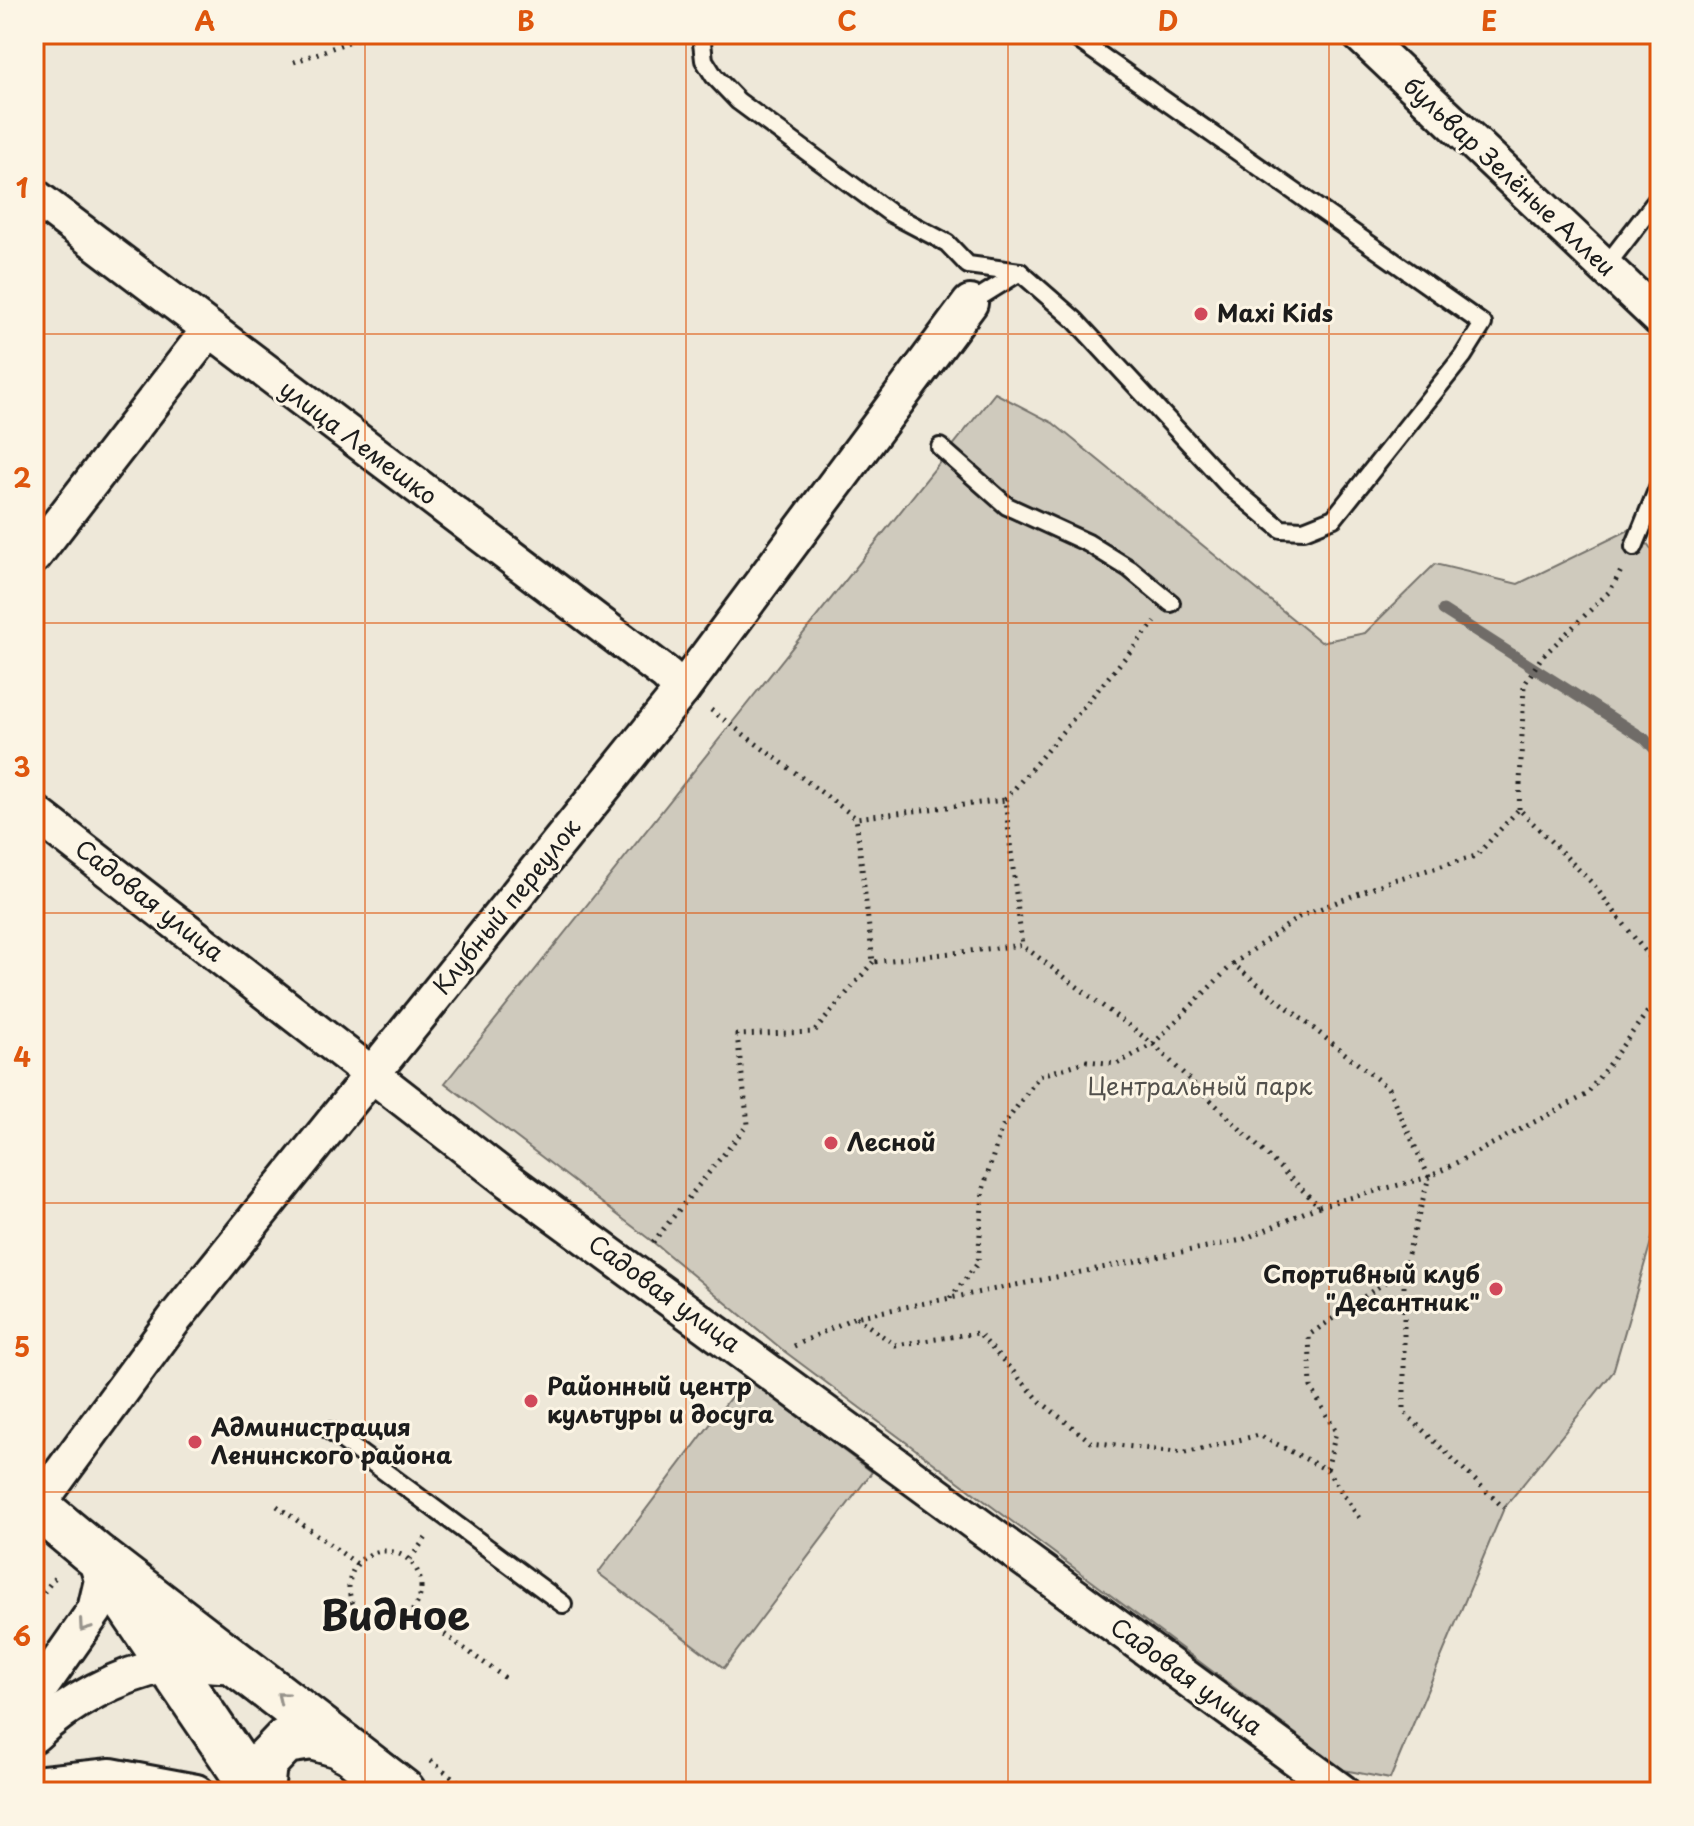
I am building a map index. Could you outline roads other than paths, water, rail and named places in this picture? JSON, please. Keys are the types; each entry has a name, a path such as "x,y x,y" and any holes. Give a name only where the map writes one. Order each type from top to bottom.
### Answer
{"street":[{"name":"бульвар Зелёные Аллеи","path":"1359,34 1660,319"},
{"name":"улица Лемешко","path":"34,196 674,682"},
{"name":"Клубный переулок","path":"35,1505 171,1314 372,1075 970,303"},
{"path":"34,556 209,330"},
{"name":"Садовая улица","path":"34,812 509,1181 1342,1792"},
{"path":"35,1505 403,1792"},
{"path":"94,1554 258,1792"},
{"path":"34,1697 95,1610 102,1580 94,1554"},
{"path":"34,1735 56,1714 116,1681 169,1665 242,1666"},
{"path":"258,1792 264,1763 285,1741 312,1737 343,1746 358,1774 359,1792"},
{"path":"34,1784 111,1776 196,1792"}],"lane":[{"path":"701,34 704,60 714,76 738,101 890,213 947,243 968,265 1020,272 1075,320 1228,485 1281,529 1304,530 1334,518 1463,356 1483,324 1070,34"},
{"path":"1605,267 1660,196"},
{"path":"970,303 1020,272"},
{"path":"940,447 1007,506 1088,543 1130,569 1171,603"},
{"path":"1634,547 1660,483"},
{"path":"330,1431 563,1604"}],"waterway":[{"path":"1443,610 1645,739 1660,755"}],"place":[{"name":"Maxi Kids","path":"1201,314"},
{"name":"Лесной","path":"831,1143"},
{"name":"Спортивный клуб \"Десантник\"","path":"1496,1289"},
{"name":"Районный центр культуры и досуга","path":"531,1401"},
{"name":"Администрация Ленинского района","path":"195,1442"}],"district":[{"name":"Видное","path":"395,1616"}],"park label":[{"name":"Центральный парк","path":"1200,1087"}]}
